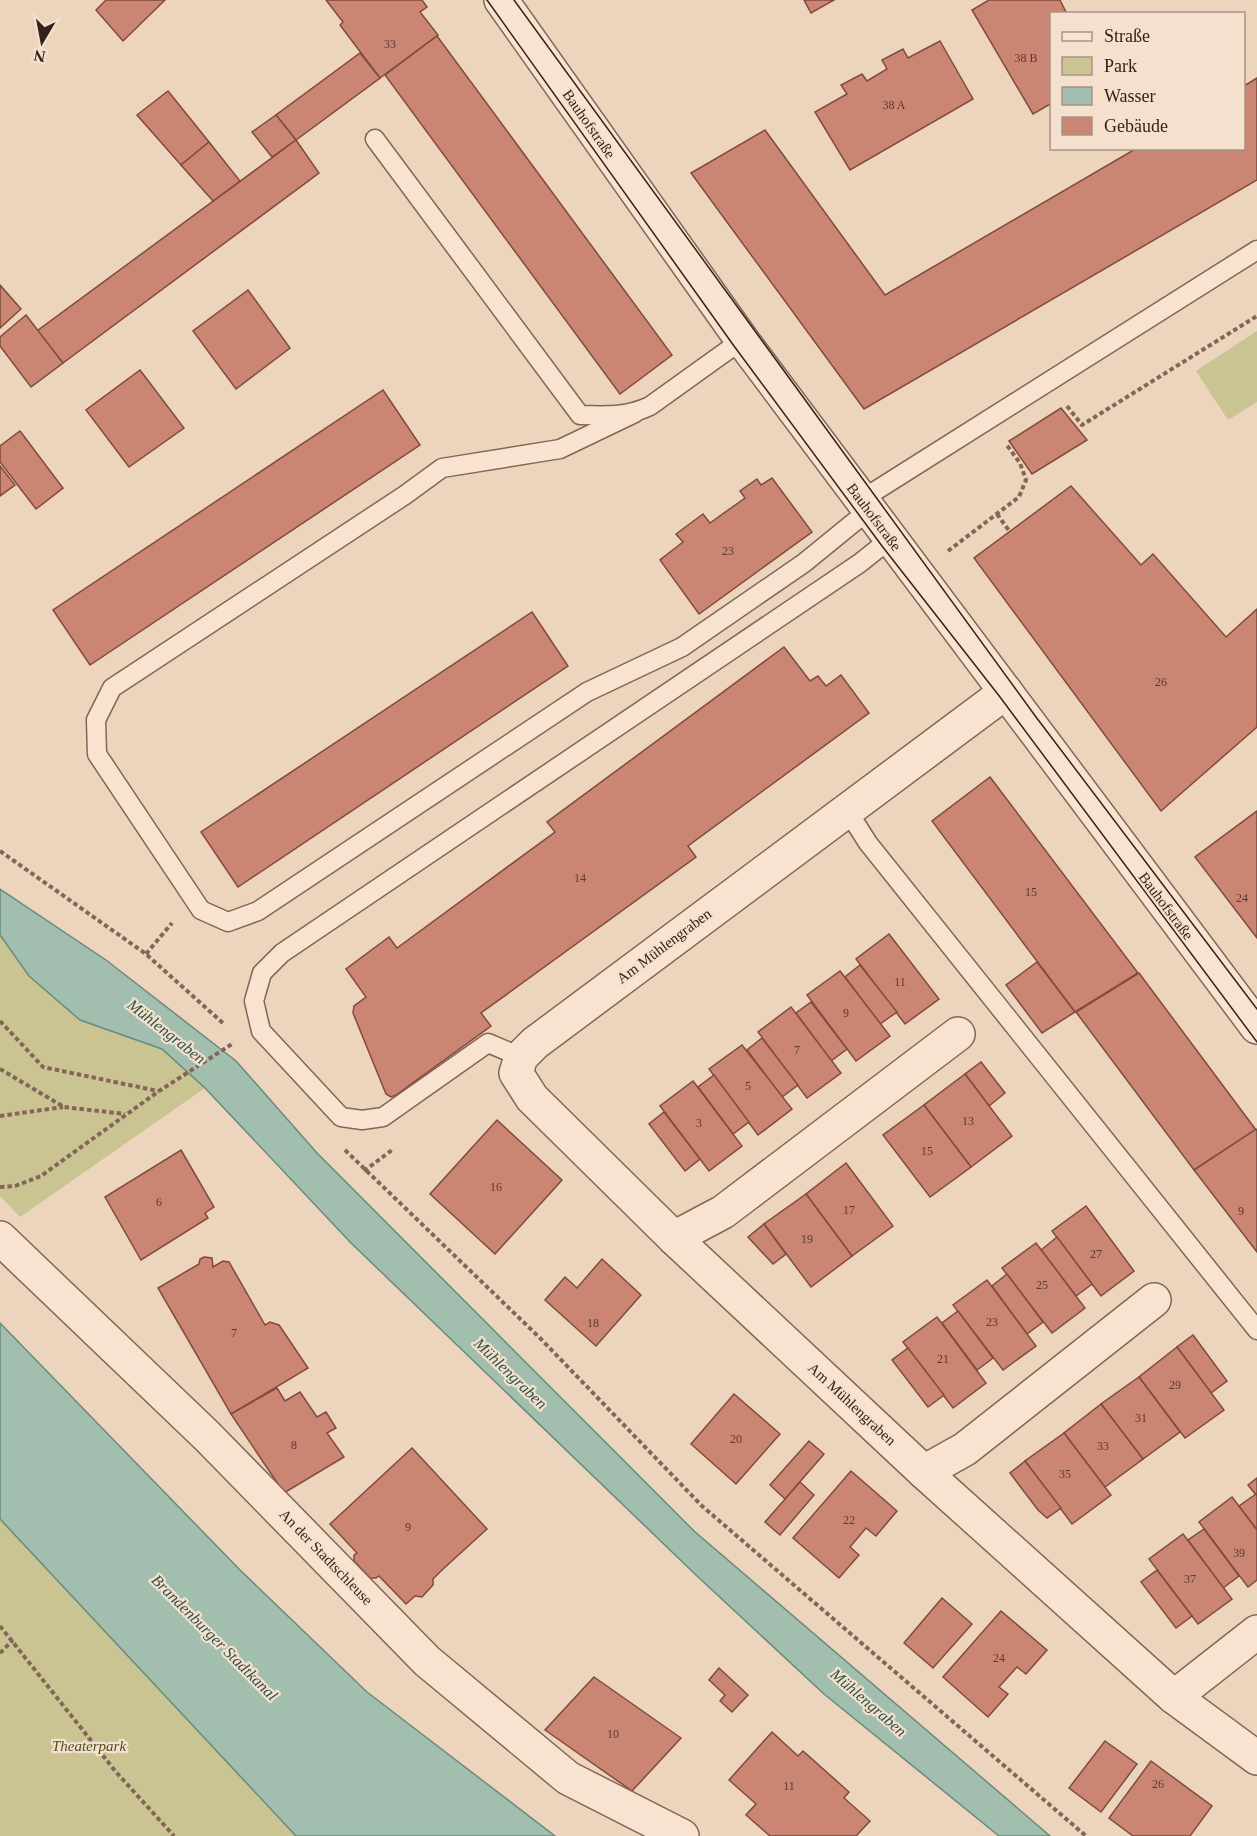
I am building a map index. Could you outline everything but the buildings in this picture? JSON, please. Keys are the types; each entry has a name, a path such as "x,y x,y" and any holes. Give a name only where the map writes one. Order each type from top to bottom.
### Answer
{"street":[{"name":"Bauhofstraße","path":"501,0 742,340 1257,1027"},
{"name":"Am Mühlengraben","path":"1006,692 535,1043 521,1057 516,1073 532,1098 674,1238 924,1472 1174,1697 1257,1758"},
{"path":"674,1238 723,1212 958,1034"},
{"name":"An der Stadtschleuse","path":"0,1238 207,1436 427,1661 568,1778 682,1836"},
{"path":"924,1472 966,1449 1154,1300"},
{"path":"1174,1697 1257,1632"}],"lane":[{"path":"375,139 580,415 609,416 635,413"},
{"path":"742,340 650,406 560,449 442,468 405,495 112,688 96,720 97,754 201,910 228,922 258,911 587,692 682,647 804,563 865,505 989,419 1257,250"},
{"path":"521,1057 488,1043 383,1117 362,1120 341,1116 261,1031 254,1001 262,973 282,953 860,563 890,539"},
{"path":"847,810 868,843 1257,1330"}],"path":[{"path":"1047,382 1082,425 1257,316"},
{"path":"946,553 1019,497 1026,480 1020,463 989,419"},
{"path":"997,514 1010,532"},
{"path":"0,851 146,954 231,1030"},
{"path":"0,1021 43,1067 159,1091"},
{"path":"0,1187 15,1186 41,1176 159,1091 239,1038"},
{"path":"0,1069 64,1107"},
{"path":"0,1116 64,1107 126,1114"},
{"path":"340,1146 540,1338 702,1506 1086,1836"},
{"path":"0,1626 116,1772 174,1836"},
{"path":"0,1653 13,1640"}],"green space":[{"path":"1257,331 1257,402 1228,420 1196,371"},
{"path":"0,935 29,976 80,1020 162,1049 205,1088 20,1217 0,1196"},
{"name":"Theaterpark","path":"0,1519 296,1836 0,1836"}],"water":[{"name":"Mühlengraben","path":"0,889 106,960 236,1061 317,1153 694,1531 1050,1836 999,1836 824,1694 697,1576 351,1243 205,1088 162,1049 80,1020 29,976 0,935"},
{"name":"Brandenburger Stadtkanal","path":"0,1323 240,1570 367,1692 555,1836 296,1836 0,1519"}],"tram line":[{"path":"487,0 734,346 882,546 1000,697 1257,1042"},
{"path":"514,0 1036,717 1257,1009"}]}
